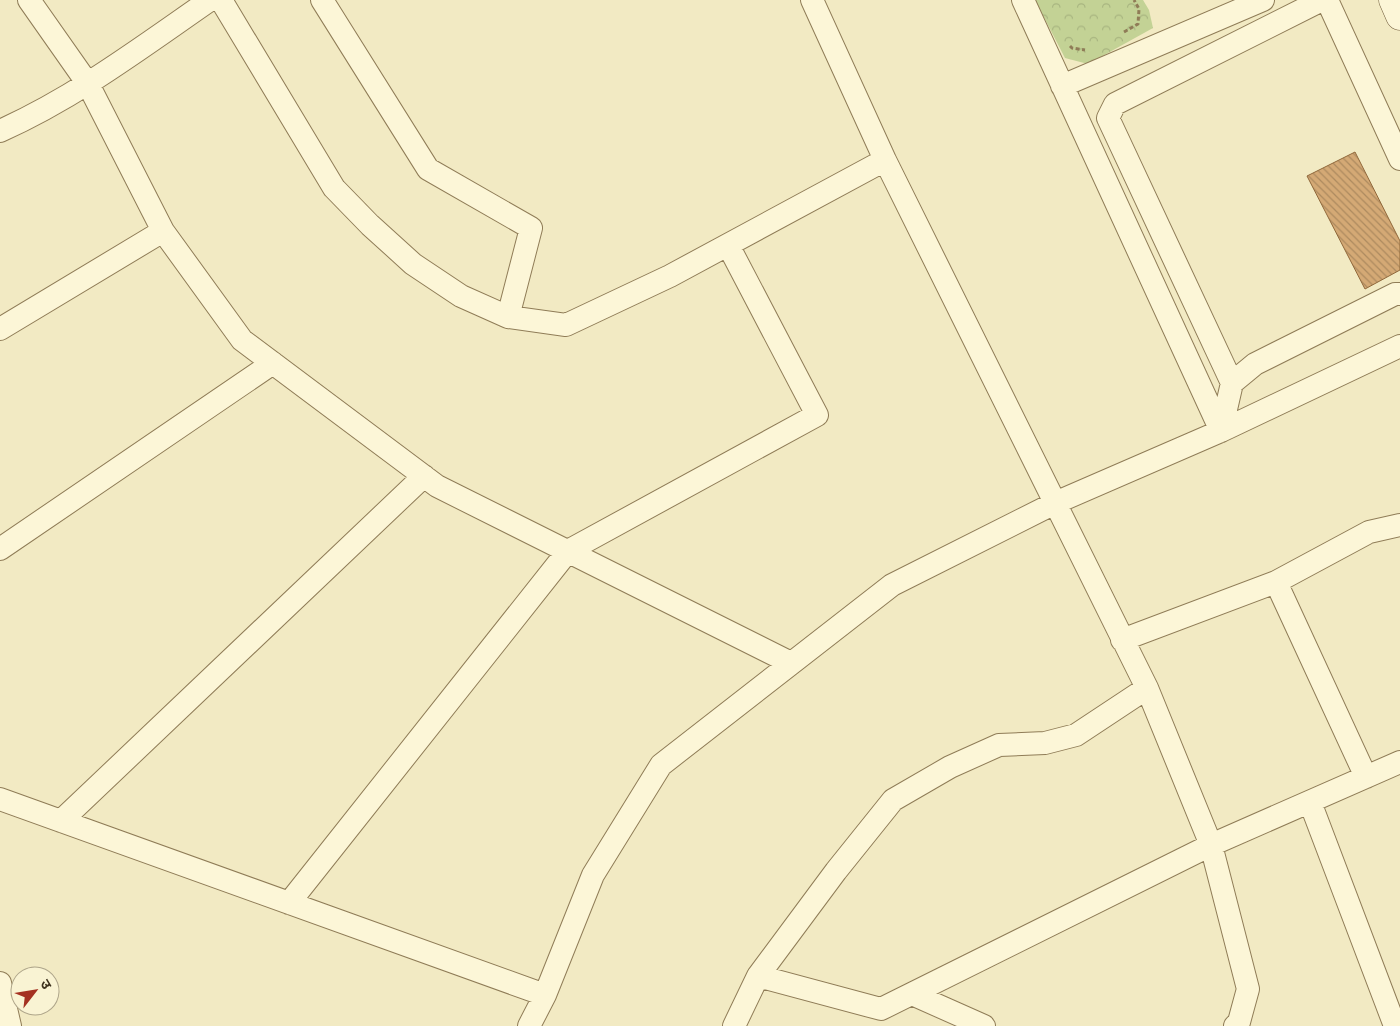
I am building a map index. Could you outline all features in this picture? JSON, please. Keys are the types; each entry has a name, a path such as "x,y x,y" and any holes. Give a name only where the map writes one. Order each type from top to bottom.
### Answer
{"street":[{"path":"29,0 88,84 163,231 242,340 437,486 791,663"},
{"path":"0,131 88,84 210,0"},
{"path":"221,0 334,188 370,225 413,264 461,296 508,317 566,325 670,276 885,160"},
{"path":"322,0 428,169 531,228 508,317"},
{"path":"812,0 885,160 1146,688 1211,845 1248,989 1239,1022 1235,1026"},
{"path":"1023,0 1221,431"},
{"path":"1062,86 1263,0"},
{"path":"1232,383 1108,118 1115,104 1322,0"},
{"path":"1327,0 1400,159"},
{"path":"1393,0 1400,16"},
{"path":"0,329 163,231"},
{"path":"289,903 568,551 817,415 728,245"},
{"path":"1221,431 1232,383 1255,364 1395,294 1400,294"},
{"path":"529,1026 545,995 593,874 660,765 892,585 1055,503 1221,431 1400,346"},
{"path":"0,549 273,363"},
{"path":"61,821 424,476"},
{"path":"1122,640 1276,582 1369,532 1400,525"},
{"path":"1276,582 1366,777"},
{"path":"734,1026 758,976 836,870 894,800 950,766 1000,745 1045,743 1076,735 1146,688"},
{"path":"758,976 881,1009 1211,845 1400,762"},
{"path":"0,799 545,995"},
{"path":"1310,802 1394,1026"},
{"path":"0,982 10,1026"},
{"path":"912,994 984,1026"}],"path":[{"path":"1122,33 1138,24 1139,9 1134,0"},
{"path":"1067,40 1072,48 1091,51"}],"green space":[{"path":"1035,0 1143,0 1149,10 1153,28 1088,64 1065,58"}],"building":[{"path":"1355,152 1400,241 1400,270 1365,289 1307,176"}]}
